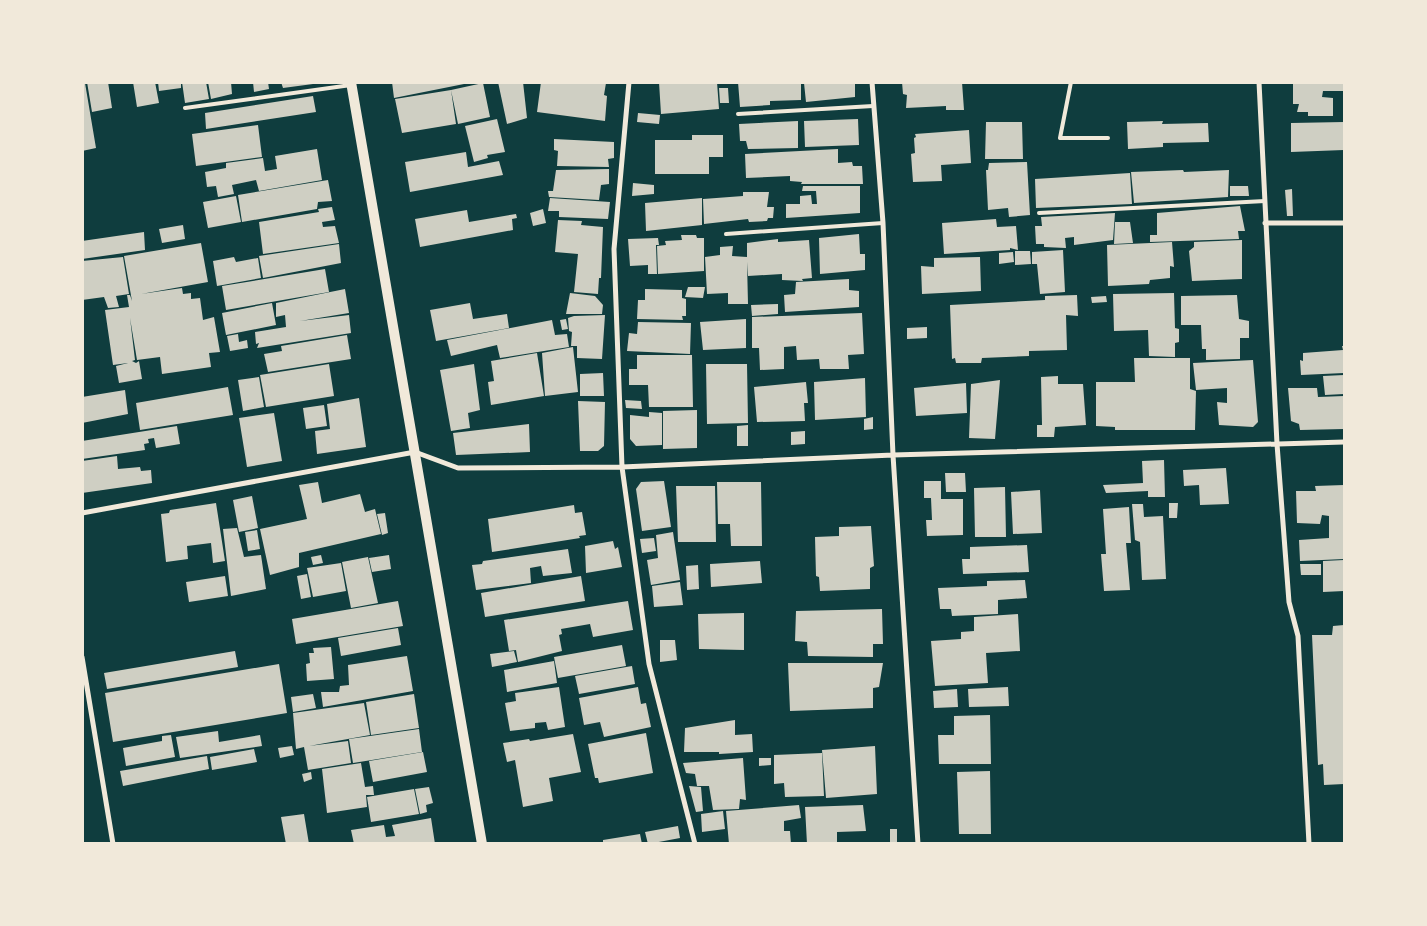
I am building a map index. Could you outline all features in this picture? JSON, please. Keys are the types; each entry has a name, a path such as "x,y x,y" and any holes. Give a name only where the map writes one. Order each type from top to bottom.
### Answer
{"main road":[{"path":"351,84 482,844"}],"street":[{"path":"629,82 614,249 622,467 649,664 695,844"},
{"path":"872,82 883,223 892,455 918,844"},
{"path":"1258,82 1277,444 1288,602 1298,636 1310,844"},
{"path":"1265,223 1344,222"},
{"path":"82,513 415,452 458,468 622,467 892,455 1344,442"},
{"path":"82,658 113,844"}],"lane":[{"path":"1070,82 1060,138 1108,138"},
{"path":"186,108 351,84"},
{"path":"738,114 873,106"},
{"path":"1039,213 1265,201"},
{"path":"726,234 883,223"}],"building":[{"path":"87,82 108,82 112,108 92,112"},
{"path":"133,82 155,82 159,103 137,107"},
{"path":"158,82 181,82 181,88 159,91"},
{"path":"182,82 206,82 209,99 185,103"},
{"path":"208,82 231,82 232,94 211,99"},
{"path":"253,82 268,82 269,89 254,92"},
{"path":"281,82 313,82 313,84 283,88"},
{"path":"392,82 469,82 469,83 394,98"},
{"path":"498,82 523,82 527,118 507,124"},
{"path":"541,82 606,83 604,95 607,96 605,121 537,112"},
{"path":"659,82 717,82 719,109 661,114"},
{"path":"738,82 801,82 801,100 770,101 770,105 740,107"},
{"path":"855,82 855,97 806,102 804,83"},
{"path":"902,82 962,82 964,110 946,110 946,106 906,108 907,95 903,94"},
{"path":"1293,82 1344,82 1344,91 1323,91 1322,97 1333,98 1333,116 1308,116 1308,112 1297,112 1299,104 1293,104"},
{"path":"85,83 96,148 82,151 82,84"},
{"path":"483,83 490,117 458,124 451,90"},
{"path":"719,88 728,88 729,103 720,103"},
{"path":"451,90 456,124 402,133 395,99"},
{"path":"313,96 316,112 206,129 205,113"},
{"path":"638,113 660,115 659,124 637,122"},
{"path":"497,119 505,152 487,155 488,158 474,162 465,126"},
{"path":"858,119 859,145 805,147 804,121"},
{"path":"798,121 798,148 748,149 746,141 740,141 739,124"},
{"path":"1163,121 1162,124 1208,123 1209,142 1163,143 1163,147 1128,149 1127,122"},
{"path":"986,122 1022,122 1023,159 985,159"},
{"path":"1344,122 1344,150 1291,152 1291,123"},
{"path":"258,125 262,157 196,166 192,134"},
{"path":"969,130 971,163 941,165 942,181 913,182 911,154 915,153 915,134"},
{"path":"692,135 723,135 723,157 709,157 709,174 655,174 655,140 692,140"},
{"path":"554,139 614,142 614,158 608,159 609,167 557,166 558,151 554,150"},
{"path":"317,149 322,180 259,191 256,180 232,185 234,194 218,197 216,186 207,187 205,172 226,168 226,163 263,158 265,171 277,169 275,156"},
{"path":"838,149 838,163 852,162 853,166 862,166 863,184 801,184 802,182 790,181 790,176 746,178 745,154"},
{"path":"466,152 468,167 499,161 503,175 410,192 405,162"},
{"path":"1027,162 1030,215 1009,217 1008,208 988,210 986,170 988,170 989,163"},
{"path":"609,169 609,184 601,185 599,200 549,197 548,191 553,191 556,170"},
{"path":"1183,170 1184,172 1229,170 1228,197 1134,203 1131,172"},
{"path":"1130,173 1132,204 1036,208 1035,179"},
{"path":"328,180 332,201 318,202 317,209 242,222 238,195"},
{"path":"633,183 654,185 654,194 632,196"},
{"path":"803,186 860,186 860,213 786,218 786,204 800,204 800,196 811,195 812,204 817,204 816,191 802,191"},
{"path":"1230,186 1248,186 1249,196 1230,196"},
{"path":"1292,189 1293,216 1287,216 1285,190"},
{"path":"743,192 769,192 767,207 774,207 773,218 768,218 767,221 749,222 748,219 704,224 703,199 743,196"},
{"path":"236,196 241,222 208,228 203,202"},
{"path":"550,198 610,202 608,219 559,217 559,211 548,211"},
{"path":"702,198 702,225 646,231 645,203"},
{"path":"1240,206 1245,231 1238,231 1239,239 1150,242 1150,235 1157,235 1157,213"},
{"path":"332,207 335,220 322,222 323,227 335,226 339,243 263,254 259,222 319,212 318,209"},
{"path":"543,209 546,223 533,226 530,213"},
{"path":"467,210 469,222 516,214 517,218 512,219 513,230 420,247 415,219"},
{"path":"1115,213 1113,240 1074,245 1074,237 1065,238 1066,248 1044,247 1044,244 1036,244 1035,226 1042,226 1041,217"},
{"path":"996,219 997,227 1016,226 1018,250 1010,248 1010,250 944,254 942,223"},
{"path":"558,220 582,221 581,225 603,227 601,278 599,278 598,294 574,292 578,254 555,252"},
{"path":"1115,222 1130,222 1133,243 1114,244"},
{"path":"183,225 185,239 162,243 159,229"},
{"path":"144,232 145,250 82,259 82,241"},
{"path":"859,234 860,254 865,254 865,270 820,274 819,238"},
{"path":"681,235 696,235 697,238 704,238 704,271 658,274 657,246 666,245 665,241 682,240"},
{"path":"658,238 659,245 656,245 657,274 648,274 648,265 630,266 628,239"},
{"path":"778,239 778,242 809,240 812,278 802,279 803,281 782,280 782,274 748,276 747,262 748,304 728,304 728,293 707,294 705,257 720,255 720,247 733,246 732,256 747,257 747,243"},
{"path":"1242,240 1242,279 1192,281 1189,251 1194,247 1194,242"},
{"path":"1172,242 1174,267 1170,266 1170,278 1150,280 1149,284 1108,286 1107,245"},
{"path":"201,243 208,282 141,294 182,288 183,294 191,293 191,299 200,298 203,320 214,317 220,352 209,353 211,367 162,374 160,357 137,360 130,318 135,360 132,361 136,363 139,361 142,379 119,383 116,366 128,363 113,365 105,310 129,307 127,295 130,295 132,301 124,256"},
{"path":"339,244 341,263 263,278 259,256"},
{"path":"1063,250 1065,292 1040,294 1037,264 1032,264 1032,252"},
{"path":"1015,251 1030,251 1031,264 1015,265"},
{"path":"1013,252 1014,262 999,264 999,253"},
{"path":"123,257 129,294 116,296 119,307 108,308 104,297 82,300 82,261"},
{"path":"234,257 236,262 258,258 261,278 217,286 213,261"},
{"path":"980,257 981,291 922,294 921,266 934,267 934,258"},
{"path":"325,269 329,292 226,310 222,286"},
{"path":"849,279 849,290 859,291 859,307 785,312 784,295 795,294 796,282"},
{"path":"688,287 705,287 703,298 685,297"},
{"path":"345,289 349,313 300,321 349,315 351,333 257,348 259,343 256,344 255,332 286,327 285,315 276,317 276,303"},
{"path":"645,289 682,290 682,298 686,299 686,316 682,316 683,320 637,319 638,300 645,300"},
{"path":"570,293 595,296 603,305 602,314 566,314"},
{"path":"1174,293 1175,328 1179,329 1179,342 1175,343 1175,357 1149,356 1148,330 1114,331 1113,294"},
{"path":"1077,295 1078,316 1066,315 1067,350 1029,351 1029,356 982,358 981,363 956,363 955,358 952,359 950,305 1045,300 1045,296"},
{"path":"1237,295 1239,319 1249,321 1249,338 1240,338 1240,359 1206,360 1206,349 1202,349 1201,325 1181,325 1181,296"},
{"path":"1106,296 1107,302 1092,303 1091,297"},
{"path":"272,303 276,325 226,335 222,313"},
{"path":"470,303 473,319 507,314 509,328 436,341 430,310"},
{"path":"778,304 778,314 752,316 751,305"},
{"path":"862,313 864,354 848,355 849,369 820,369 819,359 797,360 796,346 784,347 784,369 760,370 759,348 752,348 752,317"},
{"path":"605,315 602,359 577,358 577,346 571,346 572,332 569,331 568,318 574,316"},
{"path":"566,319 568,329 562,330 560,320"},
{"path":"746,319 746,348 703,350 700,322"},
{"path":"552,320 555,335 567,334 569,347 500,358 497,345 451,356 447,340"},
{"path":"638,322 691,323 690,354 627,351 629,333 637,334"},
{"path":"927,327 927,338 907,339 907,328"},
{"path":"238,334 239,342 247,340 248,348 230,351 227,336"},
{"path":"347,335 351,359 268,372 264,354 282,351 281,346"},
{"path":"1342,346 1344,346 1344,373 1301,375 1300,360 1303,361 1303,353 1343,350"},
{"path":"573,347 578,392 545,396 542,353"},
{"path":"537,353 544,396 491,405 488,382 494,381 491,361"},
{"path":"637,355 692,355 693,407 649,407 648,385 629,385 629,369 637,369"},
{"path":"1134,358 1190,358 1190,389 1196,391 1195,430 1115,430 1115,427 1096,426 1096,382 1135,382"},
{"path":"1253,360 1258,422 1253,427 1219,425 1217,402 1227,403 1227,388 1196,390 1193,363"},
{"path":"329,364 334,396 266,407 260,375"},
{"path":"474,364 480,410 468,413 470,428 451,431 440,370"},
{"path":"706,364 747,364 748,423 707,424"},
{"path":"603,373 604,396 580,396 580,374"},
{"path":"1344,375 1344,394 1325,395 1323,376"},
{"path":"1058,376 1058,384 1083,384 1086,425 1055,427 1054,437 1037,437 1037,425 1042,425 1041,377"},
{"path":"259,377 264,407 243,411 238,380"},
{"path":"865,378 866,417 815,420 814,382"},
{"path":"1000,380 995,439 969,438 971,384"},
{"path":"806,382 808,403 804,403 805,421 757,422 754,387"},
{"path":"966,383 967,413 916,416 914,388"},
{"path":"228,387 233,415 140,430 136,403"},
{"path":"1288,388 1317,388 1318,397 1344,396 1344,429 1300,430 1299,424 1291,421"},
{"path":"125,390 128,414 82,423 82,397"},
{"path":"359,398 366,447 317,454 315,431 330,429 327,404"},
{"path":"625,400 641,401 642,409 626,408"},
{"path":"578,401 605,402 604,446 598,451 580,451"},
{"path":"324,405 327,426 306,429 303,408"},
{"path":"697,410 697,448 663,449 663,411"},
{"path":"649,412 662,413 662,445 636,446 630,439 630,415 649,417"},
{"path":"274,413 282,461 247,467 239,418"},
{"path":"873,417 873,429 864,430 864,419"},
{"path":"529,424 530,452 456,455 453,433"},
{"path":"748,425 748,446 737,446 737,426"},
{"path":"177,426 180,444 156,448 154,438 148,439 149,443 144,444 145,450 82,459 82,441"},
{"path":"805,431 805,444 791,445 791,432"},
{"path":"117,456 118,469 140,467 141,471 151,470 152,483 82,493 82,461"},
{"path":"1164,460 1165,497 1148,497 1148,491 1106,493 1103,485 1143,483 1142,461"},
{"path":"1226,468 1229,504 1200,505 1199,485 1184,486 1183,470"},
{"path":"945,473 965,473 966,492 946,492"},
{"path":"664,481 671,527 642,531 636,489 641,482"},
{"path":"924,481 941,481 941,499 963,499 963,535 927,536 926,520 932,520 931,498 924,498"},
{"path":"318,482 322,503 360,494 365,512 375,509 381,534 299,553 299,567 270,575 260,529 307,519 299,485"},
{"path":"717,482 761,482 762,546 731,546 730,524 718,524"},
{"path":"1344,485 1344,559 1300,561 1299,540 1329,538 1329,516 1322,515 1320,524 1297,523 1296,491 1316,491 1315,486"},
{"path":"676,486 715,486 716,542 678,542"},
{"path":"1005,487 1006,537 975,537 974,488"},
{"path":"1040,490 1042,533 1013,534 1011,492"},
{"path":"252,496 258,528 239,532 233,500"},
{"path":"216,503 225,561 213,563 211,543 187,546 188,559 166,562 161,514 169,513 170,510"},
{"path":"1169,503 1178,503 1177,518 1169,518"},
{"path":"1132,504 1143,504 1144,517 1163,516 1166,579 1142,580 1140,542 1135,540"},
{"path":"574,505 575,513 582,512 586,535 579,536 580,538 492,552 488,519"},
{"path":"1129,507 1131,543 1126,543 1130,590 1104,591 1101,554 1106,554 1103,509"},
{"path":"385,513 388,533 382,535 377,514"},
{"path":"871,526 874,566 870,568 870,589 820,591 819,577 816,576 815,537 839,536 839,527"},
{"path":"237,528 244,557 261,555 266,589 231,596 223,529"},
{"path":"257,530 260,549 248,551 245,532"},
{"path":"673,532 680,580 651,585 647,560 658,558 656,535"},
{"path":"654,538 656,551 642,553 640,539"},
{"path":"613,541 615,549 618,547 622,567 586,573 585,546"},
{"path":"1027,545 1029,572 963,574 962,559 970,559 970,547"},
{"path":"568,549 572,573 543,576 541,566 530,568 531,583 476,590 472,565 482,564 483,561"},
{"path":"321,555 323,563 313,565 311,557"},
{"path":"389,555 391,569 372,572 369,558"},
{"path":"368,557 378,603 351,608 342,562"},
{"path":"1344,560 1344,591 1323,592 1323,561"},
{"path":"760,561 762,583 711,587 710,564"},
{"path":"341,563 346,591 313,597 307,568"},
{"path":"1300,564 1321,564 1321,575 1301,575"},
{"path":"698,565 699,589 687,590 686,566"},
{"path":"307,574 311,597 301,599 297,576"},
{"path":"225,576 228,596 189,602 186,582"},
{"path":"581,576 585,601 485,617 481,593"},
{"path":"1025,580 1027,598 998,600 998,614 952,616 951,609 940,609 938,588 987,586 987,581"},
{"path":"680,582 683,605 654,607 652,586"},
{"path":"398,601 403,626 296,644 292,619"},
{"path":"628,601 633,630 593,637 590,624 561,629 562,634 559,635 562,651 518,662 516,650 509,651 504,620"},
{"path":"882,609 883,644 873,644 873,657 808,656 807,642 795,641 796,611"},
{"path":"744,613 744,650 699,649 698,614"},
{"path":"1018,614 1020,651 986,653 988,683 935,686 931,641 961,639 961,632 974,631 974,617"},
{"path":"1344,625 1344,784 1324,785 1323,764 1318,765 1312,635 1332,635 1333,626"},
{"path":"398,628 401,645 341,656 338,638"},
{"path":"660,640 675,640 677,660 660,662"},
{"path":"622,645 626,666 558,678 554,657"},
{"path":"331,647 334,679 307,681 306,664 310,663 309,653 314,653 313,648"},
{"path":"235,651 238,667 107,689 104,673"},
{"path":"514,651 517,662 492,667 490,654"},
{"path":"407,656 413,691 323,707 321,692 339,692 340,686 349,685 348,665"},
{"path":"554,661 557,683 507,692 504,670"},
{"path":"788,663 883,663 879,687 873,688 873,708 790,711"},
{"path":"279,664 287,713 113,742 105,693"},
{"path":"632,666 635,684 579,694 575,676"},
{"path":"559,687 565,727 548,730 546,722 535,723 535,728 510,731 505,703 516,701 515,693"},
{"path":"638,687 641,704 646,703 651,727 604,737 600,722 584,725 579,698"},
{"path":"1008,687 1009,706 969,707 968,689"},
{"path":"957,689 958,707 934,708 933,691"},
{"path":"313,694 316,708 293,712 291,697"},
{"path":"414,694 419,728 371,735 366,702"},
{"path":"364,703 370,735 309,746 348,741 351,763 308,770 304,747 296,749 293,713"},
{"path":"990,715 991,764 939,764 938,735 954,735 954,716"},
{"path":"735,720 735,735 752,734 753,752 719,754 719,752 684,752 685,728"},
{"path":"419,729 422,752 353,763 349,739"},
{"path":"218,731 219,742 260,735 262,746 180,758 176,737"},
{"path":"646,733 653,773 599,783 598,778 595,778 588,744"},
{"path":"573,734 581,772 549,778 553,801 523,807 515,760 507,762 503,743"},
{"path":"171,735 175,757 126,766 123,748 162,741 162,736"},
{"path":"292,746 294,755 280,758 278,748"},
{"path":"875,746 877,794 826,798 822,750"},
{"path":"254,749 257,762 212,770 210,757"},
{"path":"423,752 427,772 373,782 369,761"},
{"path":"822,753 824,796 785,797 784,783 774,784 774,755"},
{"path":"207,756 209,769 123,786 120,771"},
{"path":"743,758 746,800 740,799 739,809 713,810 709,786 697,786 695,774 686,773 683,763"},
{"path":"759,758 771,758 771,765 759,766"},
{"path":"361,763 365,787 373,786 374,795 366,795 367,807 327,813 322,769"},
{"path":"990,771 991,834 959,834 957,772"},
{"path":"311,772 312,779 304,782 302,774"},
{"path":"689,786 701,787 703,811 696,812"},
{"path":"429,787 433,803 426,805 427,812 420,814 415,789"},
{"path":"414,789 419,814 371,822 367,797"},
{"path":"799,805 801,818 784,821 784,831 790,831 791,844 729,844 726,811"},
{"path":"863,805 866,831 837,832 837,844 807,844 805,807"},
{"path":"723,811 725,829 702,832 701,814"},
{"path":"304,814 309,844 286,844 281,817"},
{"path":"431,818 435,844 354,844 351,830 384,825 386,837 395,836 392,825"},
{"path":"678,826 680,838 648,844 645,832"},
{"path":"890,829 897,829 897,844 890,844"},
{"path":"640,834 642,844 603,844 603,840"}]}
